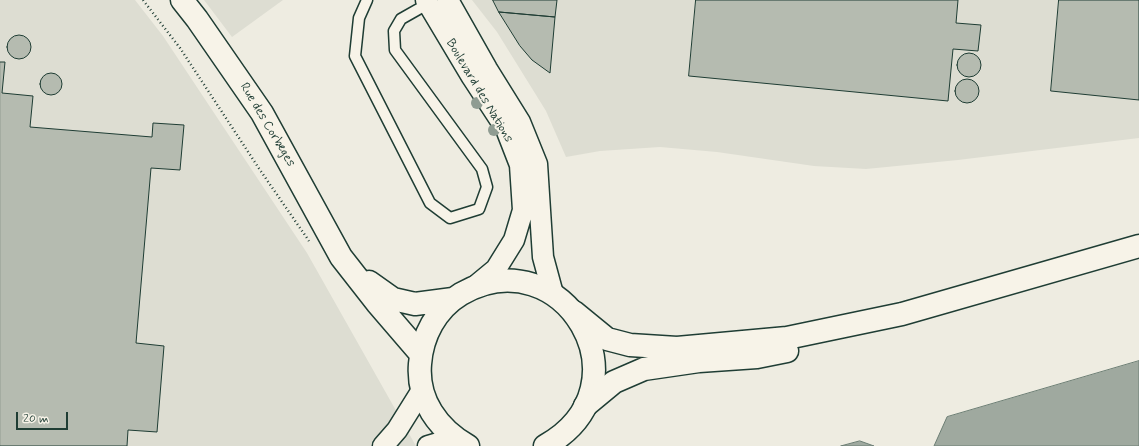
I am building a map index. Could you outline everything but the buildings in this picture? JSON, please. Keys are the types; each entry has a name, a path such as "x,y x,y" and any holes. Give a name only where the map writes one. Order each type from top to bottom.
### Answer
{"main road":[{"name":"Rue des Corbeges","path":"182,0 197,19 262,113 341,256 377,303 420,353"},
{"path":"461,442 441,426 429,409 422,390 419,371 420,353 427,332 438,314 454,299 473,288 493,282 514,281 534,285 553,294 607,339 630,346 677,348 780,339 902,314 1139,246"},
{"name":"Rue des Corbeges","path":"341,256 366,280 393,299 415,304 454,299"},
{"path":"585,406 614,382 644,369 699,361 757,357 783,352 907,324 1139,262"},
{"path":"554,443 574,424 585,406 592,388 594,368 592,348 585,329 574,312"}],"street":[{"name":"Boulevard des Nations","path":"448,0 487,69 520,122 537,164 544,257 553,294"},
{"name":"Boulevard des Nations","path":"429,1 506,129 520,165 523,210 514,240 496,269 473,288"},
{"path":"384,446 397,430 422,390"},
{"path":"428,446 461,442"}],"lane":[{"path":"367,0 359,18 355,56 430,203 450,218 479,209 487,187 482,169 395,50 394,31 401,19 429,1"}],"path":[{"path":"143,0 180,48 305,238 310,243"}],"shaded area":[{"path":"0,0 135,0 163,36 307,253 416,446 0,446"},
{"path":"204,0 283,0 232,37"},
{"path":"472,0 1139,0 1139,138 958,160 866,169 814,166 717,152 660,147 600,151 566,157 546,111 497,32"},
{"path":"1139,361 1139,446 934,446 947,417"},
{"path":"860,441 874,446 841,446"}]}
